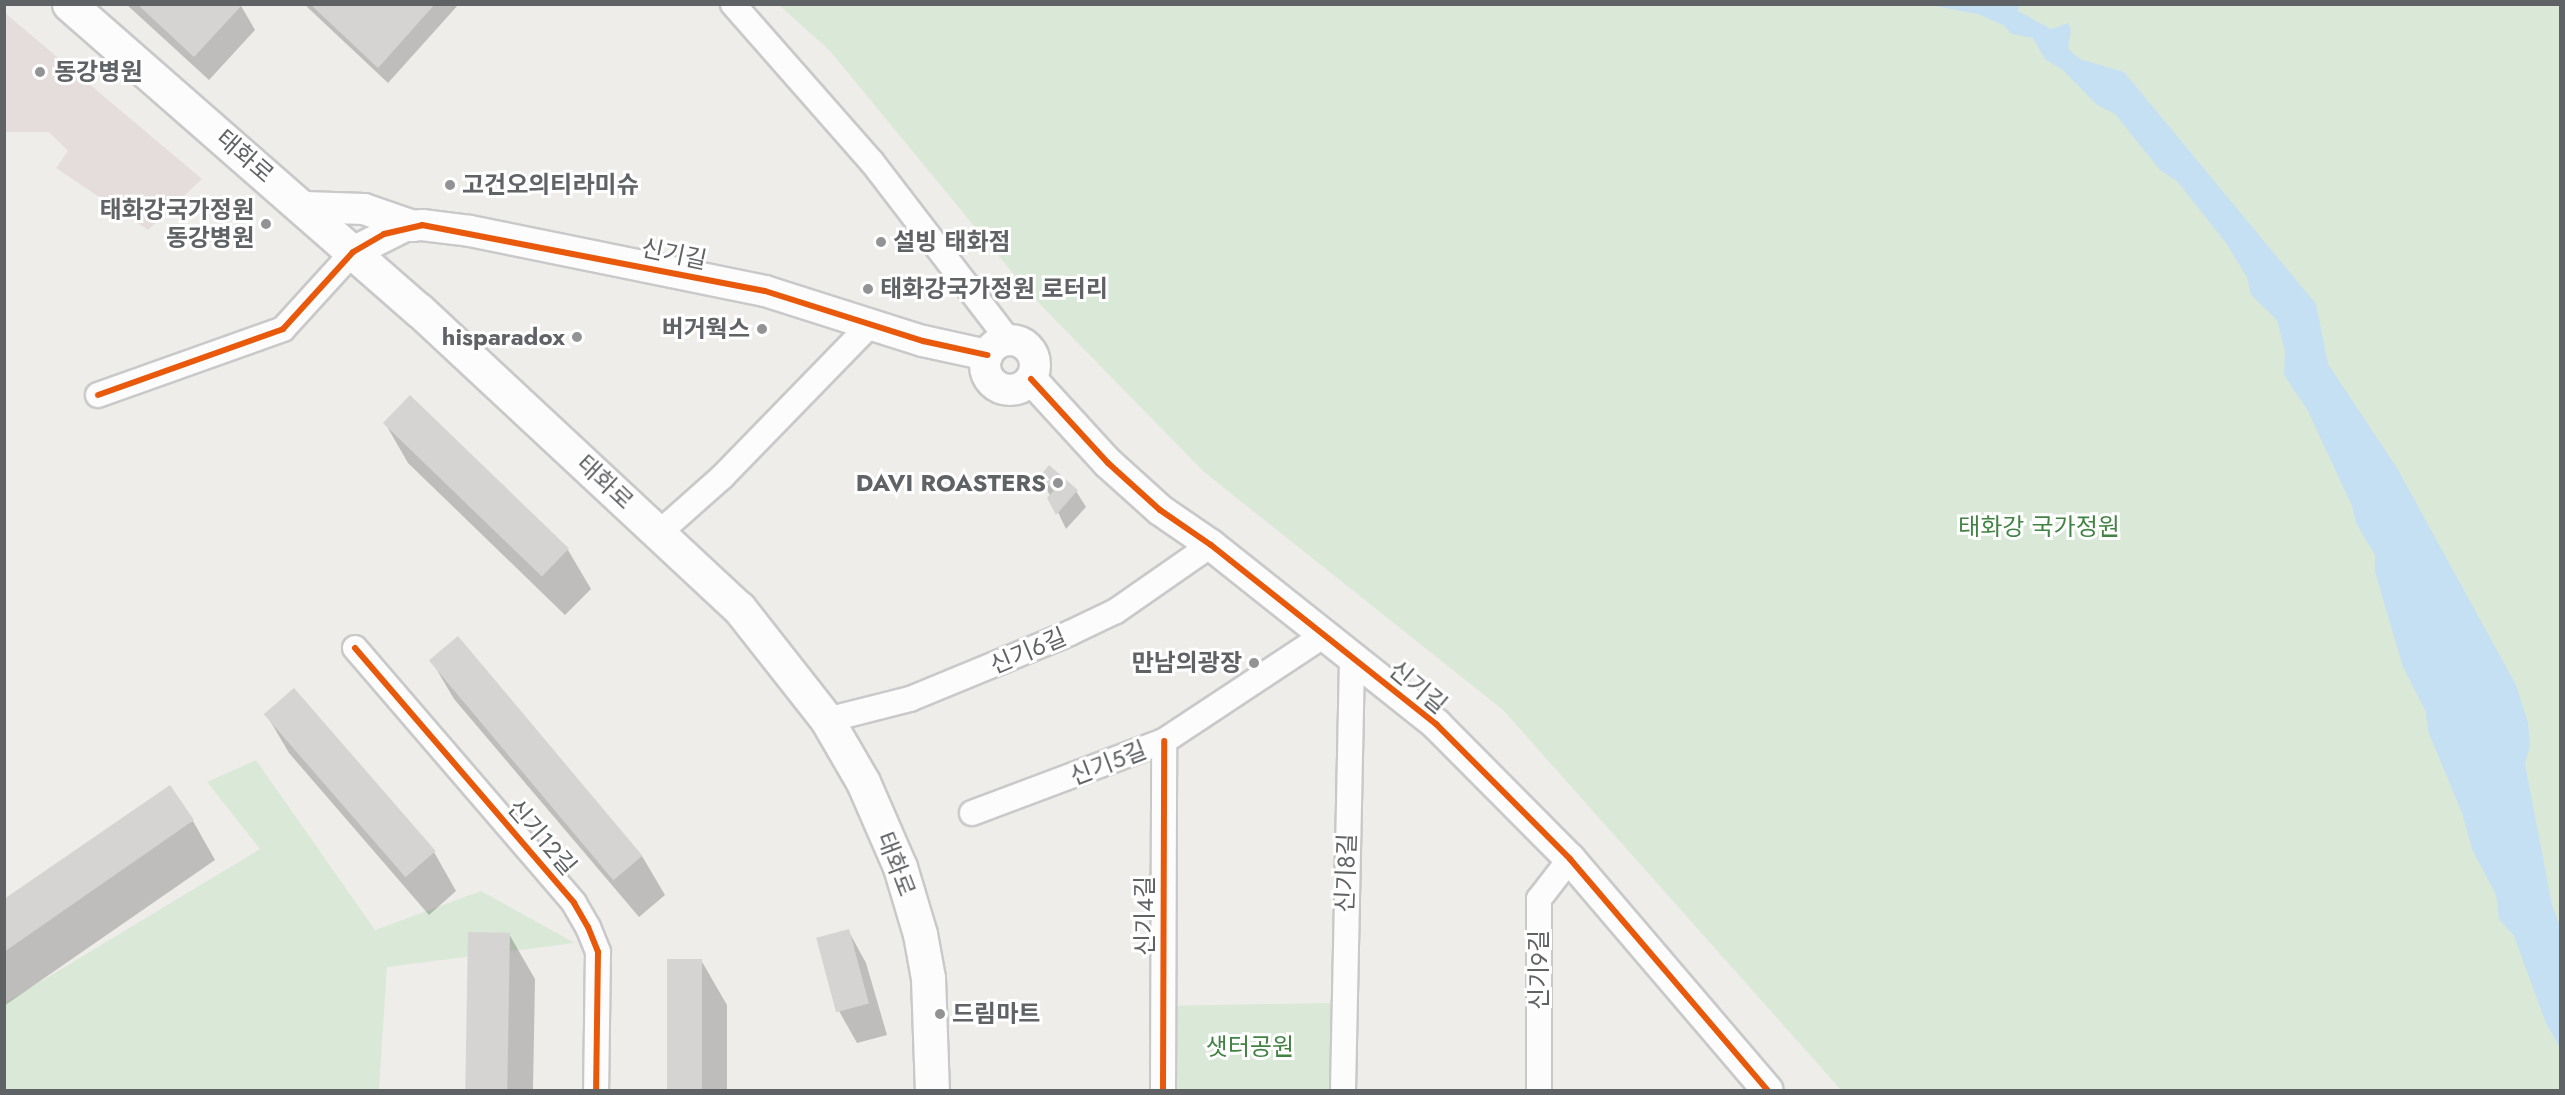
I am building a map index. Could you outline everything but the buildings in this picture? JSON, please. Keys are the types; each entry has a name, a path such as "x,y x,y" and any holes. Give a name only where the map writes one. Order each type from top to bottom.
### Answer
{"main road":[{"name":"태화로","path":"69,4 305,207 660,532 739,608 827,720 863,782 900,867 920,934 928,978 932,1090"}],"street":[{"path":"733,4 872,162 998,347"},
{"path":"305,207 364,208 413,225"},
{"name":"신기길","path":"353,252 384,234 413,225 501,237 765,291 923,341 998,347"},
{"path":"98,395 283,329 353,252"},
{"path":"660,532 722,477 872,323"},
{"path":"1018,340 1032,352 1035,369 1031,379 1017,389 998,387 987,375 998,347 1018,340"},
{"name":"신기길","path":"1031,379 1108,463 1160,510 1211,545 1436,724 1570,859 1767,1090"},
{"name":"신기6길","path":"827,720 910,699 1070,633 1116,612 1211,545"},
{"name":"신기5길","path":"972,813 1164,741 1324,635"},
{"name":"신기12길","path":"355,648 574,903 588,927 598,952 596,1090"},
{"name":"신기8길","path":"1343,1090 1352,656"},
{"name":"신기4길","path":"1163,1090 1164,741"},
{"name":"신기9길","path":"1539,1090 1539,899 1570,859"}],"shaded area":[{"name":"동강병원","path":"5,13 202,179 148,230 56,168 68,151 49,132 5,132"}],"green space":[{"name":"태화강 국가정원","path":"779,5 2560,5 2560,1090 1841,1090 1503,710 1204,472 1030,294 830,51"},
{"path":"256,760 375,930 481,891 575,943 387,967 379,1090 5,1090 5,1003 260,849 207,782"},
{"name":"샛터공원","path":"1331,1003 1333,1090 1170,1090 1169,1006"}],"water":[{"path":"1930,5 2019,5 2018,11 2051,29 2068,23 2071,30 2068,49 2080,59 2124,72 2316,304 2328,364 2397,468 2516,685 2528,723 2530,746 2525,764 2552,905 2560,926 2560,1048 2546,1023 2514,936 2499,919 2496,895 2472,849 2462,813 2428,731 2426,712 2403,667 2375,572 2375,555 2356,523 2352,506 2308,411 2284,375 2285,351 2277,320 2251,295 2247,277 2226,243 2177,181 2160,170 2115,114 2097,105 2063,70 2045,59 2033,38 2012,34 2003,25 1978,14"}],"cycle path":[{"path":"98,395 283,329 353,252 384,234 422,225 765,291 923,341 987,355"},
{"path":"1031,379 1108,463 1160,510 1211,545 1436,724 1570,859 1767,1090"},
{"path":"355,648 574,903 588,927 598,952 596,1090"},
{"path":"1163,1090 1164,741"}],"place":[{"name":"동강병원","path":"40,72"},
{"name":"고건오의티라미슈","path":"450,185"},
{"name":"태화강국가정원 동강병원","path":"266,224"},
{"name":"설빙 태화점","path":"881,242"},
{"name":"태화강국가정원 로터리","path":"868,289"},
{"name":"버거웍스","path":"762,329"},
{"name":"hisparadox","path":"577,337"},
{"name":"DAVI ROASTERS","path":"1058,483"},
{"name":"만남의광장","path":"1254,663"},
{"name":"드림마트","path":"940,1014"}]}
